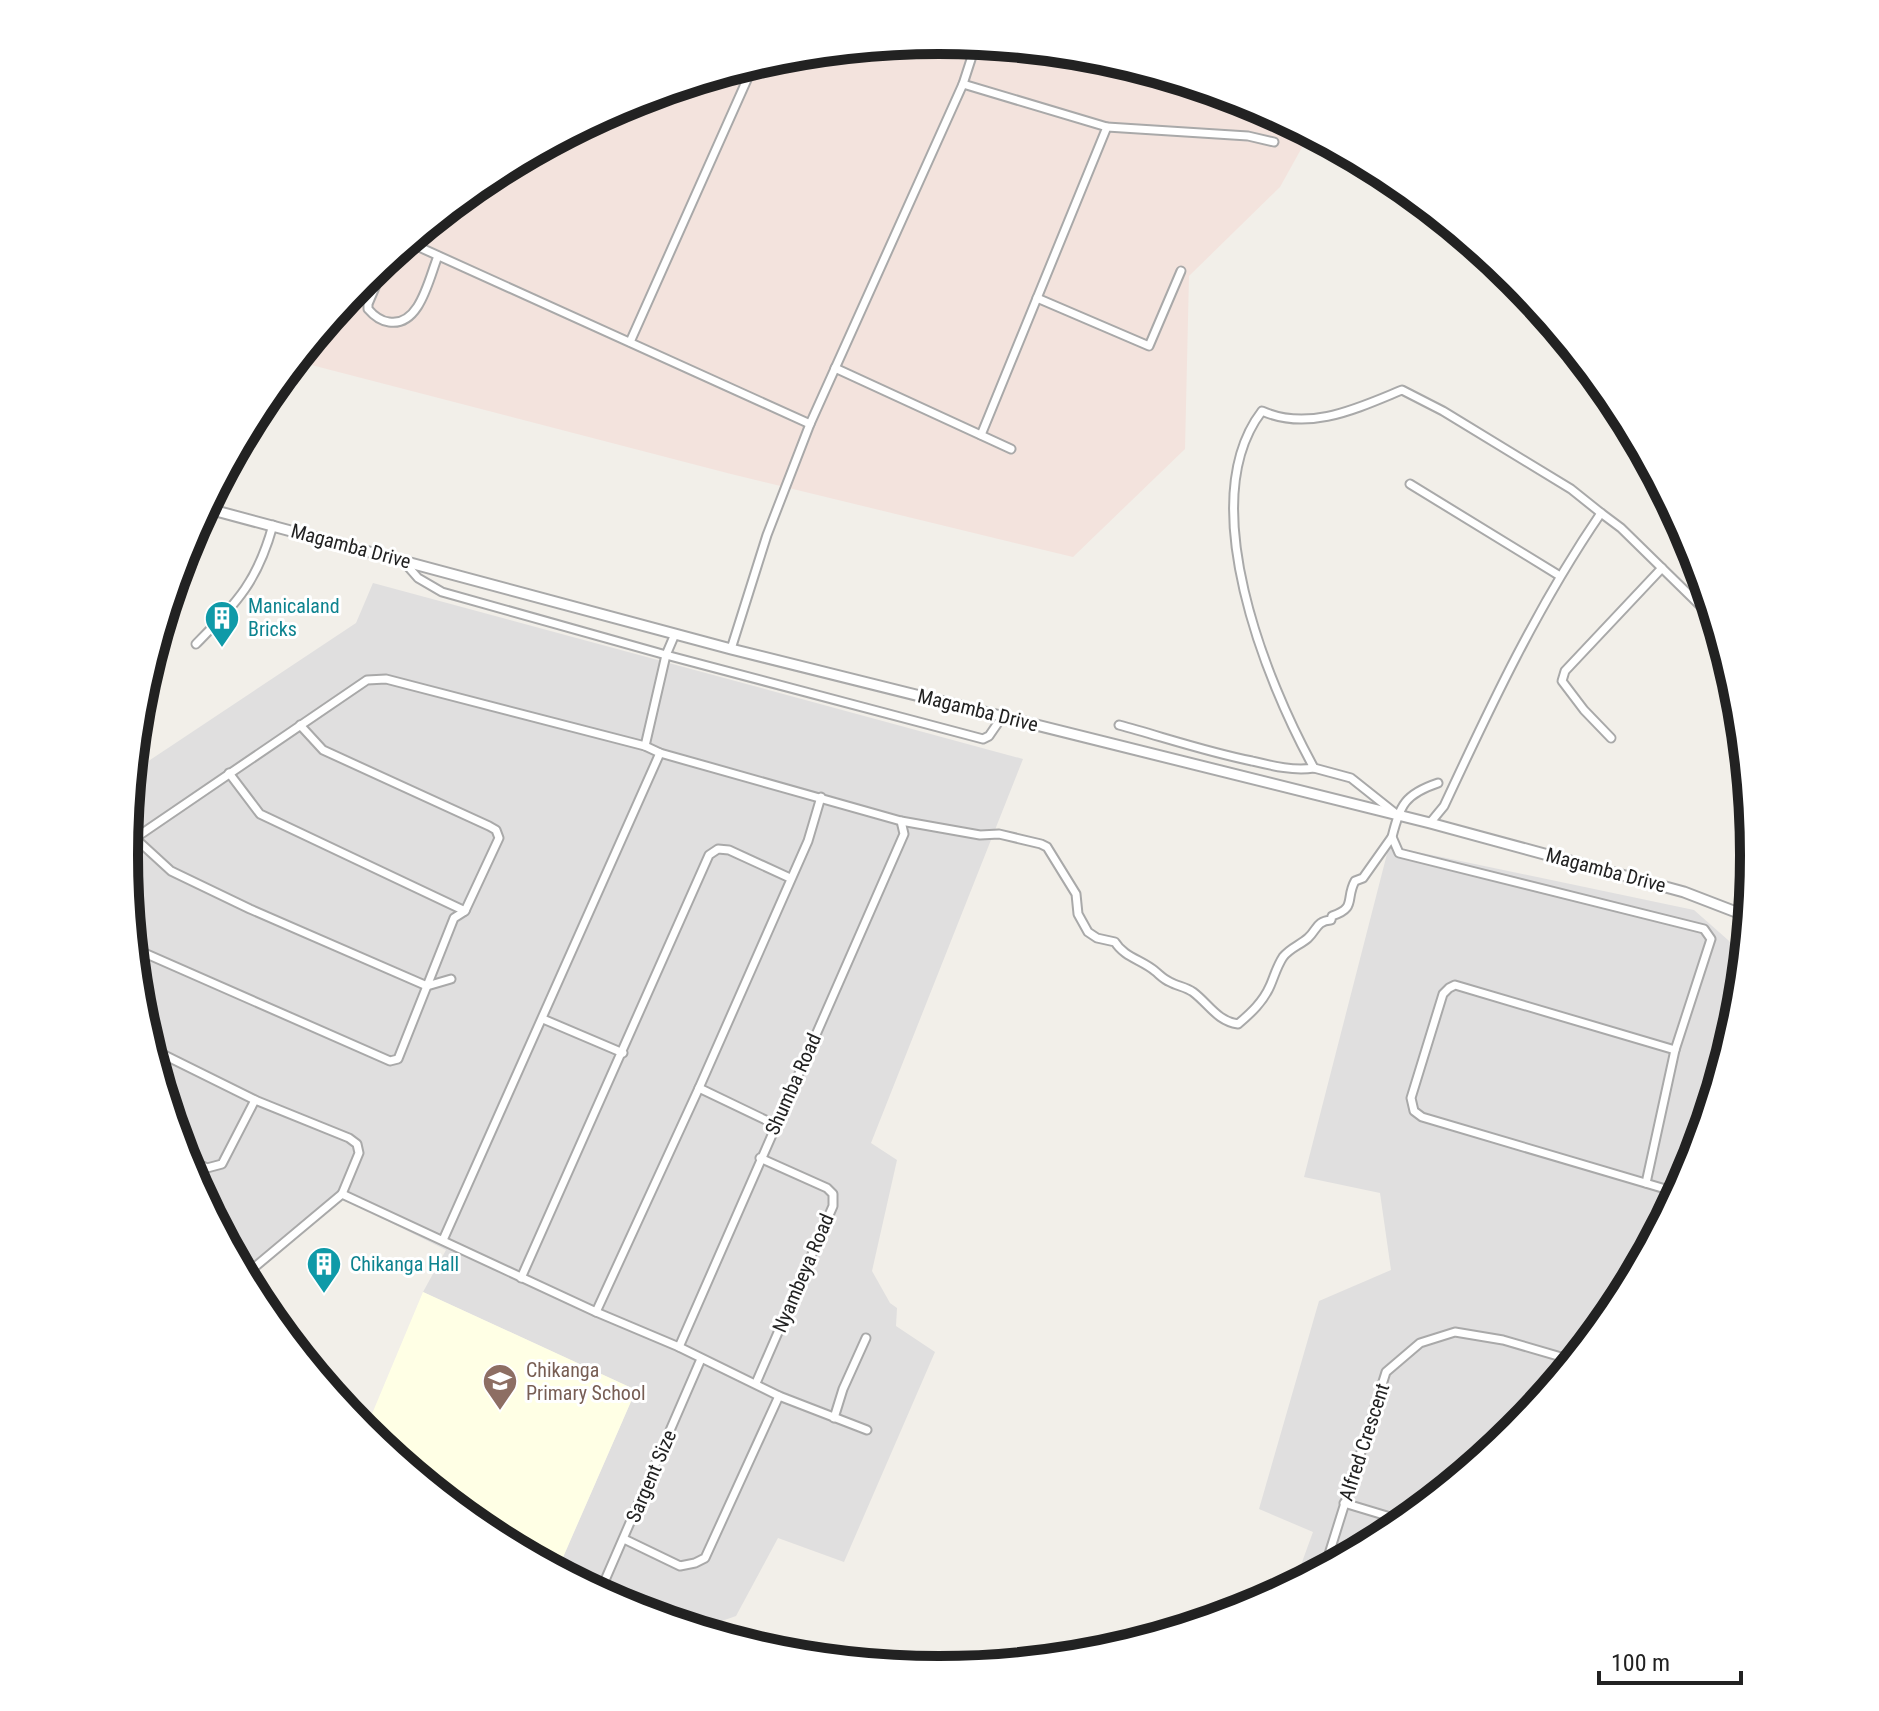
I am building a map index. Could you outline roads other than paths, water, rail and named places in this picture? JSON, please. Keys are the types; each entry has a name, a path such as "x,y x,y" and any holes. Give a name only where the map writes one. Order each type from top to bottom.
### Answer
{"street":[{"path":"731,649 767,535 810,424 963,84 972,55"},
{"path":"630,342 748,77"},
{"path":"963,84 1107,127 1248,136 1274,142"},
{"path":"981,435 1107,127"},
{"path":"419,247 810,424"},
{"path":"375,287 368,309 380,320 400,323 412,316 438,256"},
{"path":"1037,298 1149,346 1181,271"},
{"path":"835,368 1011,449"},
{"path":"1314,768 1291,727 1243,592 1234,528 1239,454 1250,427 1262,411 1276,418 1307,420 1348,413 1402,390 1443,411 1571,489 1621,528 1700,606"},
{"path":"1410,484 1560,576"},
{"name":"Magamba Drive","path":"216,511 731,649 1430,823 1684,892 1739,913"},
{"path":"1430,823 1444,806 1505,676 1560,576 1601,513"},
{"path":"196,644 241,598 264,558 273,525"},
{"path":"403,560 418,578 442,592 983,739 989,736 1002,717"},
{"path":"1611,738 1562,681 1565,671 1662,568"},
{"path":"645,746 666,655 675,634"},
{"path":"139,835 367,680 386,679 645,746 660,753 901,821 980,835 1022,838 1047,847 1076,894 1078,914 1088,932 1097,938 1115,942 1136,962 1155,970 1158,976 1173,984 1190,990 1220,1018 1238,1024 1252,1013 1266,995 1282,959 1290,949 1308,938 1322,920 1331,920 1332,916 1345,912 1349,907 1351,888 1355,881 1363,878 1392,837 1402,804 1412,795 1438,783"},
{"path":"144,953 390,1061 398,1059 454,918 465,911 499,838 496,830 323,750 300,725"},
{"path":"1119,725 1234,757 1290,769 1314,768 1351,778 1397,815"},
{"path":"443,1240 660,753"},
{"path":"229,773 260,814 465,911"},
{"path":"596,1312 808,841 821,797"},
{"name":"Shumba Road","path":"679,1347 904,834 901,821"},
{"path":"1392,837 1399,853 1704,929 1711,939 1675,1050 1646,1183"},
{"path":"139,841 171,871 250,909 427,986 451,979"},
{"path":"521,1278 709,855 718,849 729,850 790,878"},
{"path":"1667,1189 1422,1117 1414,1111 1411,1098 1443,994 1455,985 1675,1050"},
{"path":"543,1019 623,1053"},
{"path":"163,1054 255,1100 357,1144 359,1153 342,1194 253,1269"},
{"path":"699,1088 776,1125"},
{"path":"200,1165 207,1168 222,1164 255,1100"},
{"name":"Nyambeya Road","path":"756,1383 833,1206 833,1194 827,1188 760,1158"},
{"path":"342,1194 521,1278 679,1347 779,1396 867,1430"},
{"name":"Alfred Crescent","path":"1328,1556 1386,1372 1420,1343 1455,1332 1503,1340 1563,1358"},
{"path":"834,1418 843,1389 866,1338"},
{"name":"Sargent Size","path":"604,1583 701,1359"},
{"path":"624,1539 680,1566 705,1558 779,1396"},
{"path":"1344,1503 1391,1517"}],"place":[{"name":"Manicaland Bricks","path":"222,649"},
{"name":"Chikanga Hall","path":"324,1295"},
{"name":"Chikanga Primary School","path":"500,1412"}]}
